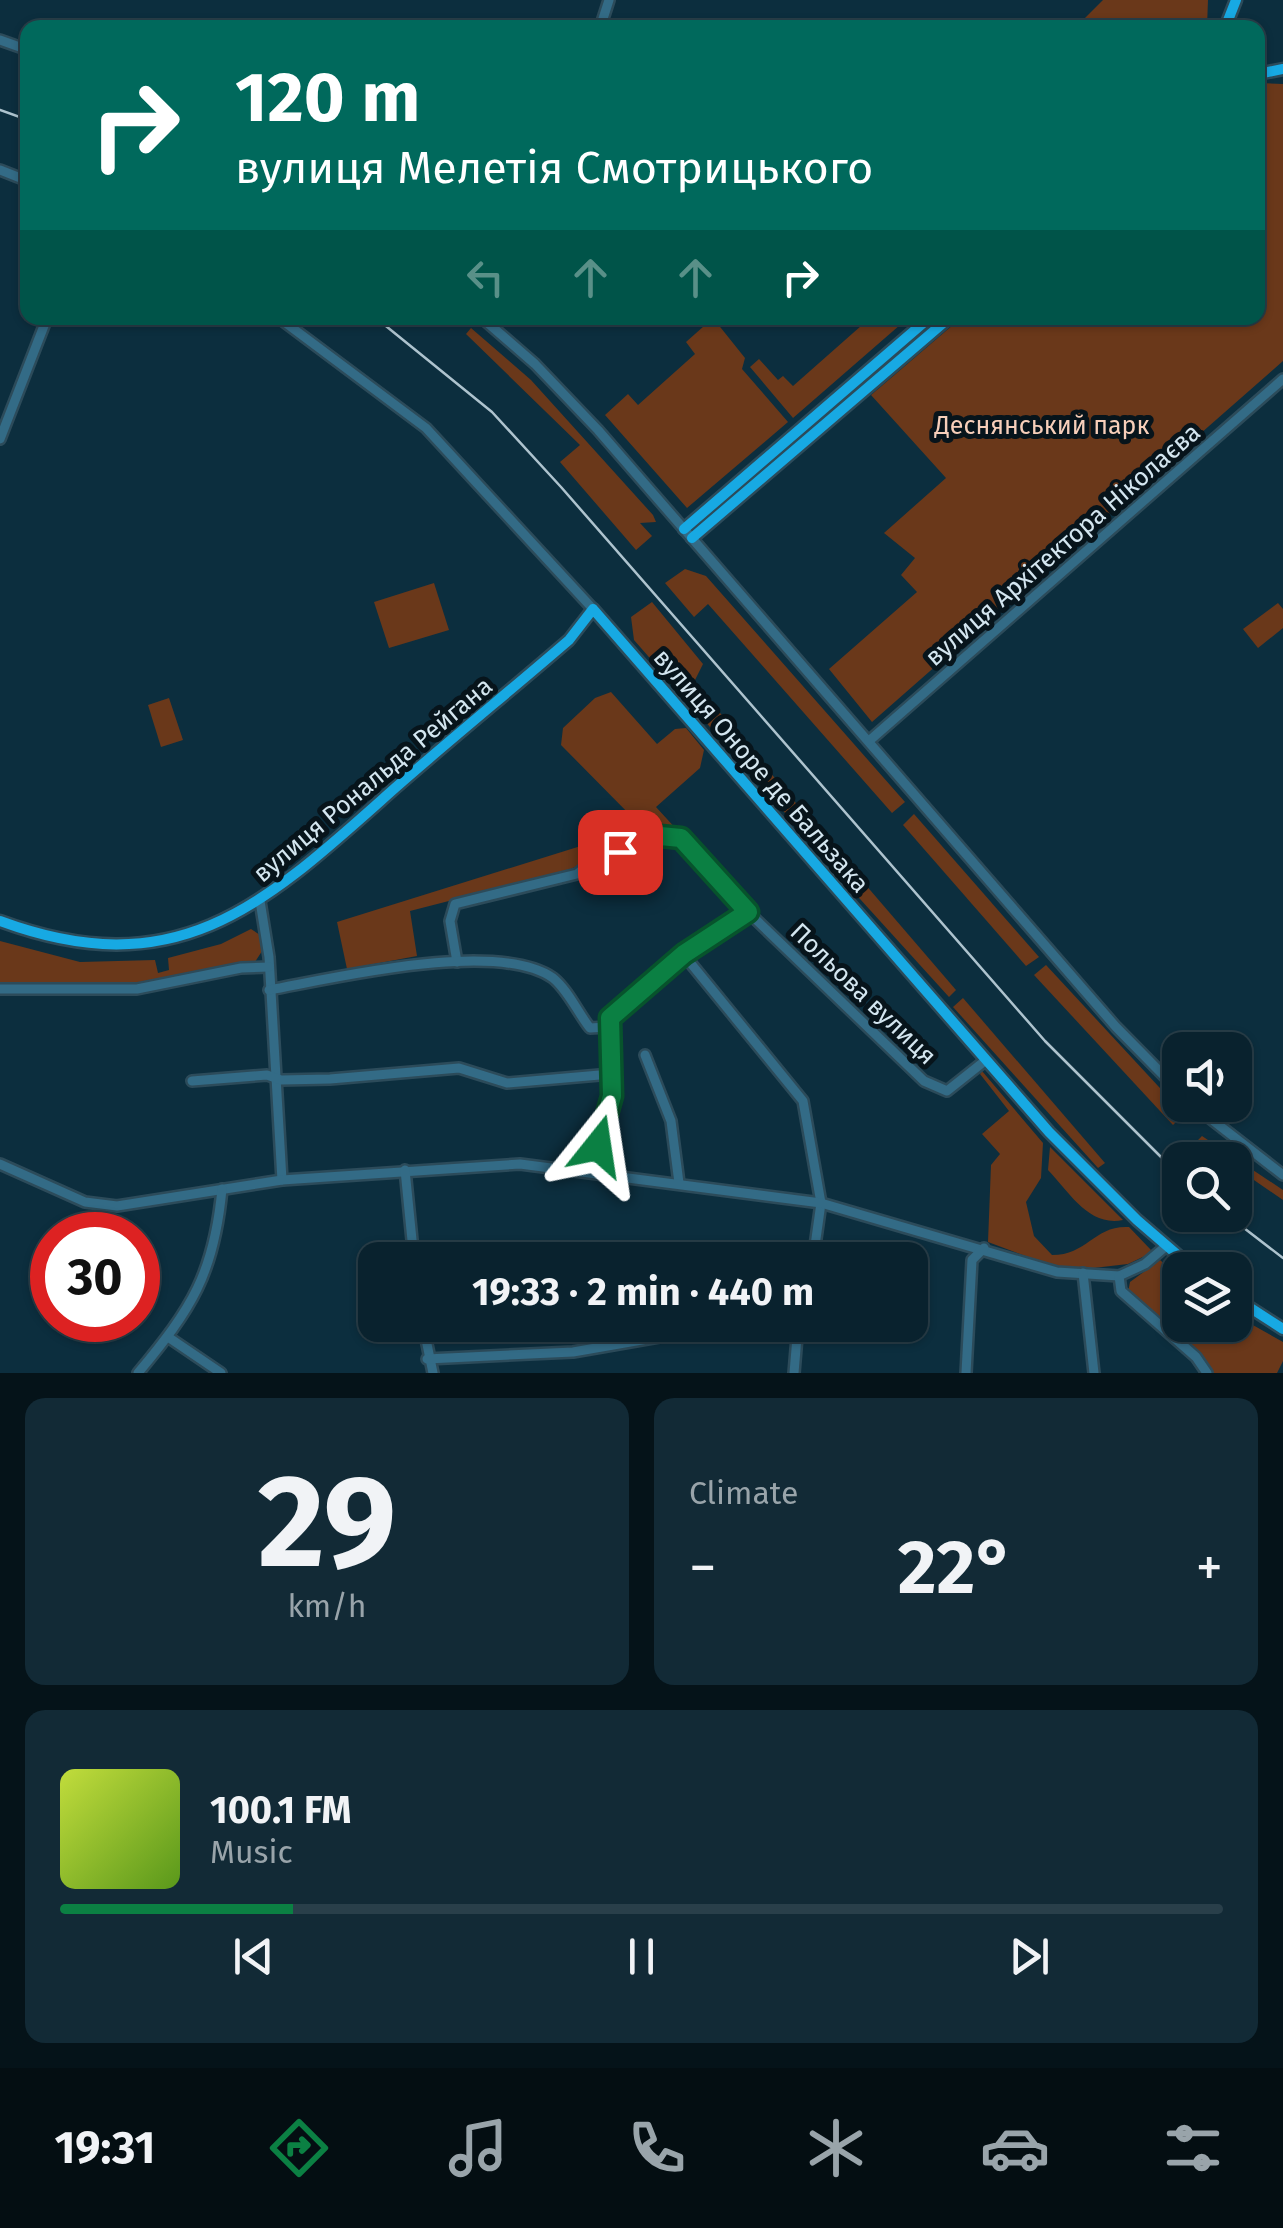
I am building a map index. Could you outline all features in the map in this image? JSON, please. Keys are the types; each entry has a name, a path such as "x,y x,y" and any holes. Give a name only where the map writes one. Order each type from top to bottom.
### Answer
{"main road":[{"path":"688,534 921,325"},
{"path":"688,534 941,325"},
{"name":"вулиця Рональда Рейгана","path":"0,921 64,939 138,943 202,930 260,902 322,854 598,614"},
{"name":"вулиця Оноре де Бальзака","path":"598,614 1049,1132 1172,1252"},
{"path":"1252,1309 1283,1329"}],"street":[{"path":"0,438 44,325"},
{"name":"вулиця Оноре де Бальзака","path":"288,325 426,428 598,614"},
{"path":"490,325 560,390 1116,1027 1162,1074"},
{"name":"вулиця Архітектора Ніколаєва","path":"869,741 1283,379"},
{"name":"Польова вулиця","path":"458,962 450,921 455,904 576,874 593,861 660,836 681,838 748,912 924,1082 947,1091 986,1060"},
{"path":"260,902 270,967 282,1180"},
{"path":"590,1172 609,1111 610,1018 684,954 748,912"},
{"path":"684,954 803,1101 821,1203 816,1242"},
{"path":"269,990 388,968 458,962 521,966 550,976 590,1028 607,1027"},
{"path":"0,989 137,988 241,968 270,967"},
{"path":"645,1055 671,1120 678,1183"},
{"path":"192,1081 267,1075 330,1079 459,1068 506,1084 611,1074"},
{"path":"1215,1122 1283,1175"},
{"path":"0,1164 98,1205 134,1205 282,1180 484,1164 590,1172 821,1203 1057,1272 1119,1276 1145,1264 1165,1247"},
{"path":"405,1170 412,1242"},
{"path":"138,1373 168,1336 209,1268 222,1189"},
{"path":"966,1373 972,1260 984,1248"},
{"path":"1083,1273 1094,1373"},
{"path":"1119,1276 1122,1292 1196,1357 1207,1373"},
{"path":"168,1336 221,1373"},
{"path":"426,1342 432,1373"},
{"path":"428,1359 573,1352 634,1342"},
{"path":"794,1373 797,1342"}],"green space":[{"path":"1103,0 1208,0 1207,20 1085,18"},
{"name":"Деснянський парк","path":"1265,83 1283,84 1283,361 872,722 829,669 917,592 901,575 915,558 884,533 946,478 871,395 953,325 1265,325"},
{"path":"705,325 719,325 745,358 742,369 788,422 687,508 605,415 628,394 638,405 695,354 686,342"},
{"path":"862,325 900,325 793,418 750,367 759,359 778,380 783,376 793,386"},
{"path":"471,328 531,380 653,515 656,522 640,523 652,536 636,550 560,462 580,445 466,334"},
{"path":"685,569 706,576 905,802 892,813 708,604 694,617 665,583"},
{"path":"434,583 449,630 389,648 374,602"},
{"path":"652,602 703,664 694,682 832,846 820,853 634,640 631,617"},
{"path":"1278,603 1283,609 1283,628 1258,648 1243,629"},
{"path":"611,692 657,744 675,729 686,728 704,750 700,768 656,807 678,831 658,831 566,871 410,911 417,956 347,969 337,922 616,835 637,822 561,745 563,728 595,698"},
{"path":"169,698 183,740 161,747 148,705"},
{"path":"914,814 1039,957 1026,966 903,825"},
{"path":"840,855 956,990 949,997 831,867"},
{"path":"251,929 263,937 264,948 253,965 136,987 0,987 0,941 80,962 155,960 158,973 169,970 168,958 221,944"},
{"path":"1046,965 1162,1090 1162,1113 1034,975"},
{"path":"963,998 1105,1163 1098,1168 953,1007"},
{"path":"982,1071 1043,1143 1041,1178 1026,1202 1034,1236 1052,1255 1064,1254 1107,1231 1129,1227 1151,1250 1149,1254 1128,1264 1076,1270 1057,1268 988,1242 991,1165 1000,1154 982,1134 1009,1111 980,1074"},
{"path":"1050,1147 1123,1220 1100,1218 1072,1198 1048,1170"},
{"path":"1252,1169 1283,1190 1283,1200 1252,1179"},
{"path":"1162,1262 1162,1320 1128,1292 1130,1282"},
{"path":"1252,1325 1283,1342 1283,1361 1277,1373 1213,1373 1200,1352 1188,1342 1252,1342"}],"tram line":[{"path":"0,110 20,117"},
{"path":"385,325 492,412 1045,1041 1162,1158"},
{"path":"1249,1232 1283,1258"}],"route":[{"path":"598,1146 612,1096 607,1027 610,1018 684,954 748,912 681,838 660,836 620,852"}]}
